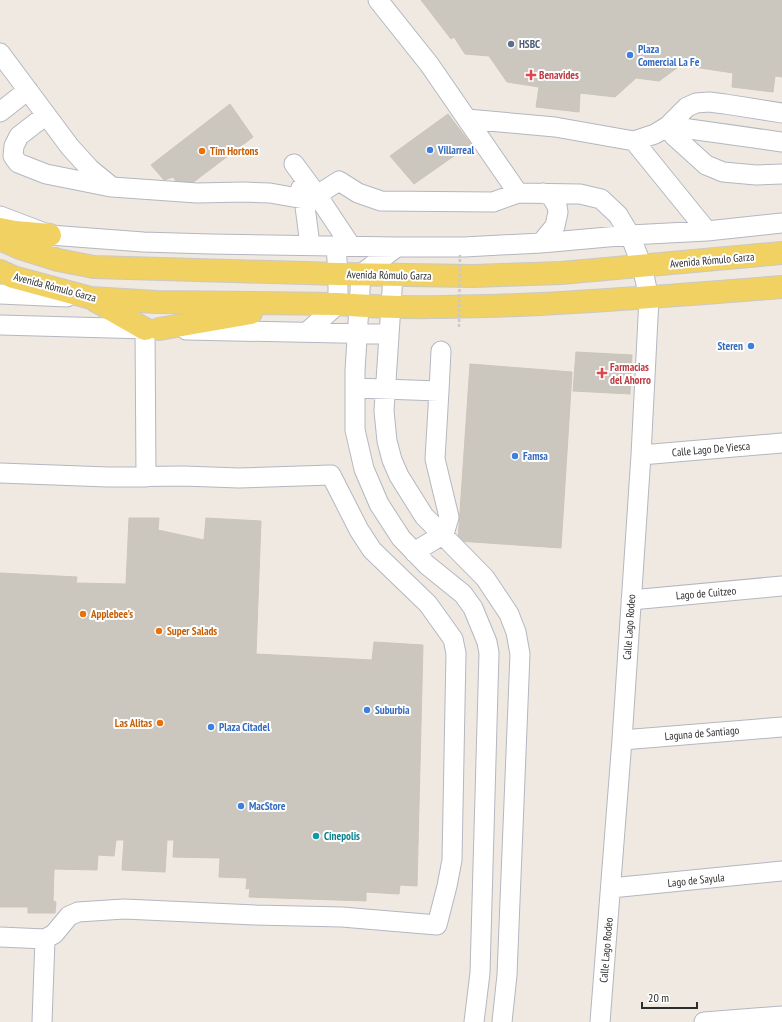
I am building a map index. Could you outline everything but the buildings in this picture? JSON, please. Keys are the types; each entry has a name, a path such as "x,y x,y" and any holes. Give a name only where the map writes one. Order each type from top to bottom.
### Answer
{"main road":[{"path":"0,229 50,235"},
{"name":"Avenida Rómulo Garza","path":"0,239 20,248 58,260 94,267 393,275 473,276 545,274 782,253"},
{"name":"Avenida Rómulo Garza","path":"0,271 13,277 91,298 156,302 485,306 649,298 782,287"},
{"path":"91,298 152,329 299,304"}],"street":[{"path":"378,0 430,64 518,193"},
{"path":"0,53 70,147 85,164 112,187"},
{"path":"0,112 28,90"},
{"path":"467,118 555,127 634,141 655,134 668,126 687,107 696,103 709,102 782,113"},
{"path":"46,115 19,136 14,146 13,156 18,163 46,174 112,187 197,193 270,193 311,197"},
{"path":"668,126 782,142"},
{"path":"668,126 674,136 706,165 723,172 756,175 782,174"},
{"path":"634,141 707,231"},
{"name":"Calle Lago Rodeo","path":"311,197 339,180 358,193 381,201 493,202 518,193 580,194 601,200 618,215 630,235 642,266 649,298 641,455 622,740 600,1022"},
{"path":"541,243 555,226 558,212 557,206 551,196 543,193"},
{"path":"310,246 311,197"},
{"path":"311,197 343,246 338,274 358,334 355,388 355,430 364,469 379,504 401,538 414,552 462,594 473,608 490,653 480,973 474,1022"},
{"path":"0,216 50,235 158,242 397,247 464,247 541,243 630,235 707,231 782,223"},
{"path":"307,332 348,305 361,274 397,247"},
{"path":"393,275 384,411 387,441 392,460 399,476 424,516 444,534 485,578 505,608 516,632 520,654 507,975 502,1022"},
{"path":"0,294 91,298"},
{"path":"0,325 388,334"},
{"path":"146,477 152,329"},
{"path":"414,552 444,534 448,517 435,459 441,351"},
{"path":"355,388 439,391"},
{"name":"Calle Lago De Viesca","path":"641,455 782,443"},
{"path":"0,473 108,477 239,478 332,475 359,530 372,550 428,604 453,639 456,653 452,860 437,925 342,917 124,909 78,912 69,916 54,934 45,939 0,937"},
{"name":"Lago de Cuitzeo","path":"631,600 782,586"},
{"name":"Laguna de Santiago","path":"622,740 782,727"},
{"name":"Lago de Sayula","path":"611,888 782,871"},
{"path":"42,1022 45,939"},
{"path":"704,1022 782,1016"}],"path":[{"path":"459,327 460,255"}],"place":[{"name":"HSBC","path":"511,44"},
{"name":"Plaza Comercial La Fe","path":"630,55"},
{"name":"Benavides","path":"531,75"},
{"name":"Villarreal","path":"430,150"},
{"name":"Tim Hortons","path":"202,151"},
{"name":"Steren","path":"751,346"},
{"name":"Farmacias del Ahorro","path":"602,373"},
{"name":"Famsa","path":"515,456"},
{"name":"Applebee's","path":"83,614"},
{"name":"Super Salads","path":"159,631"},
{"name":"Suburbia","path":"367,710"},
{"name":"Las Alitas","path":"160,723"},
{"name":"Plaza Citadel","path":"211,727"},
{"name":"MacStore","path":"241,806"},
{"name":"Cinepolis","path":"316,836"}]}
